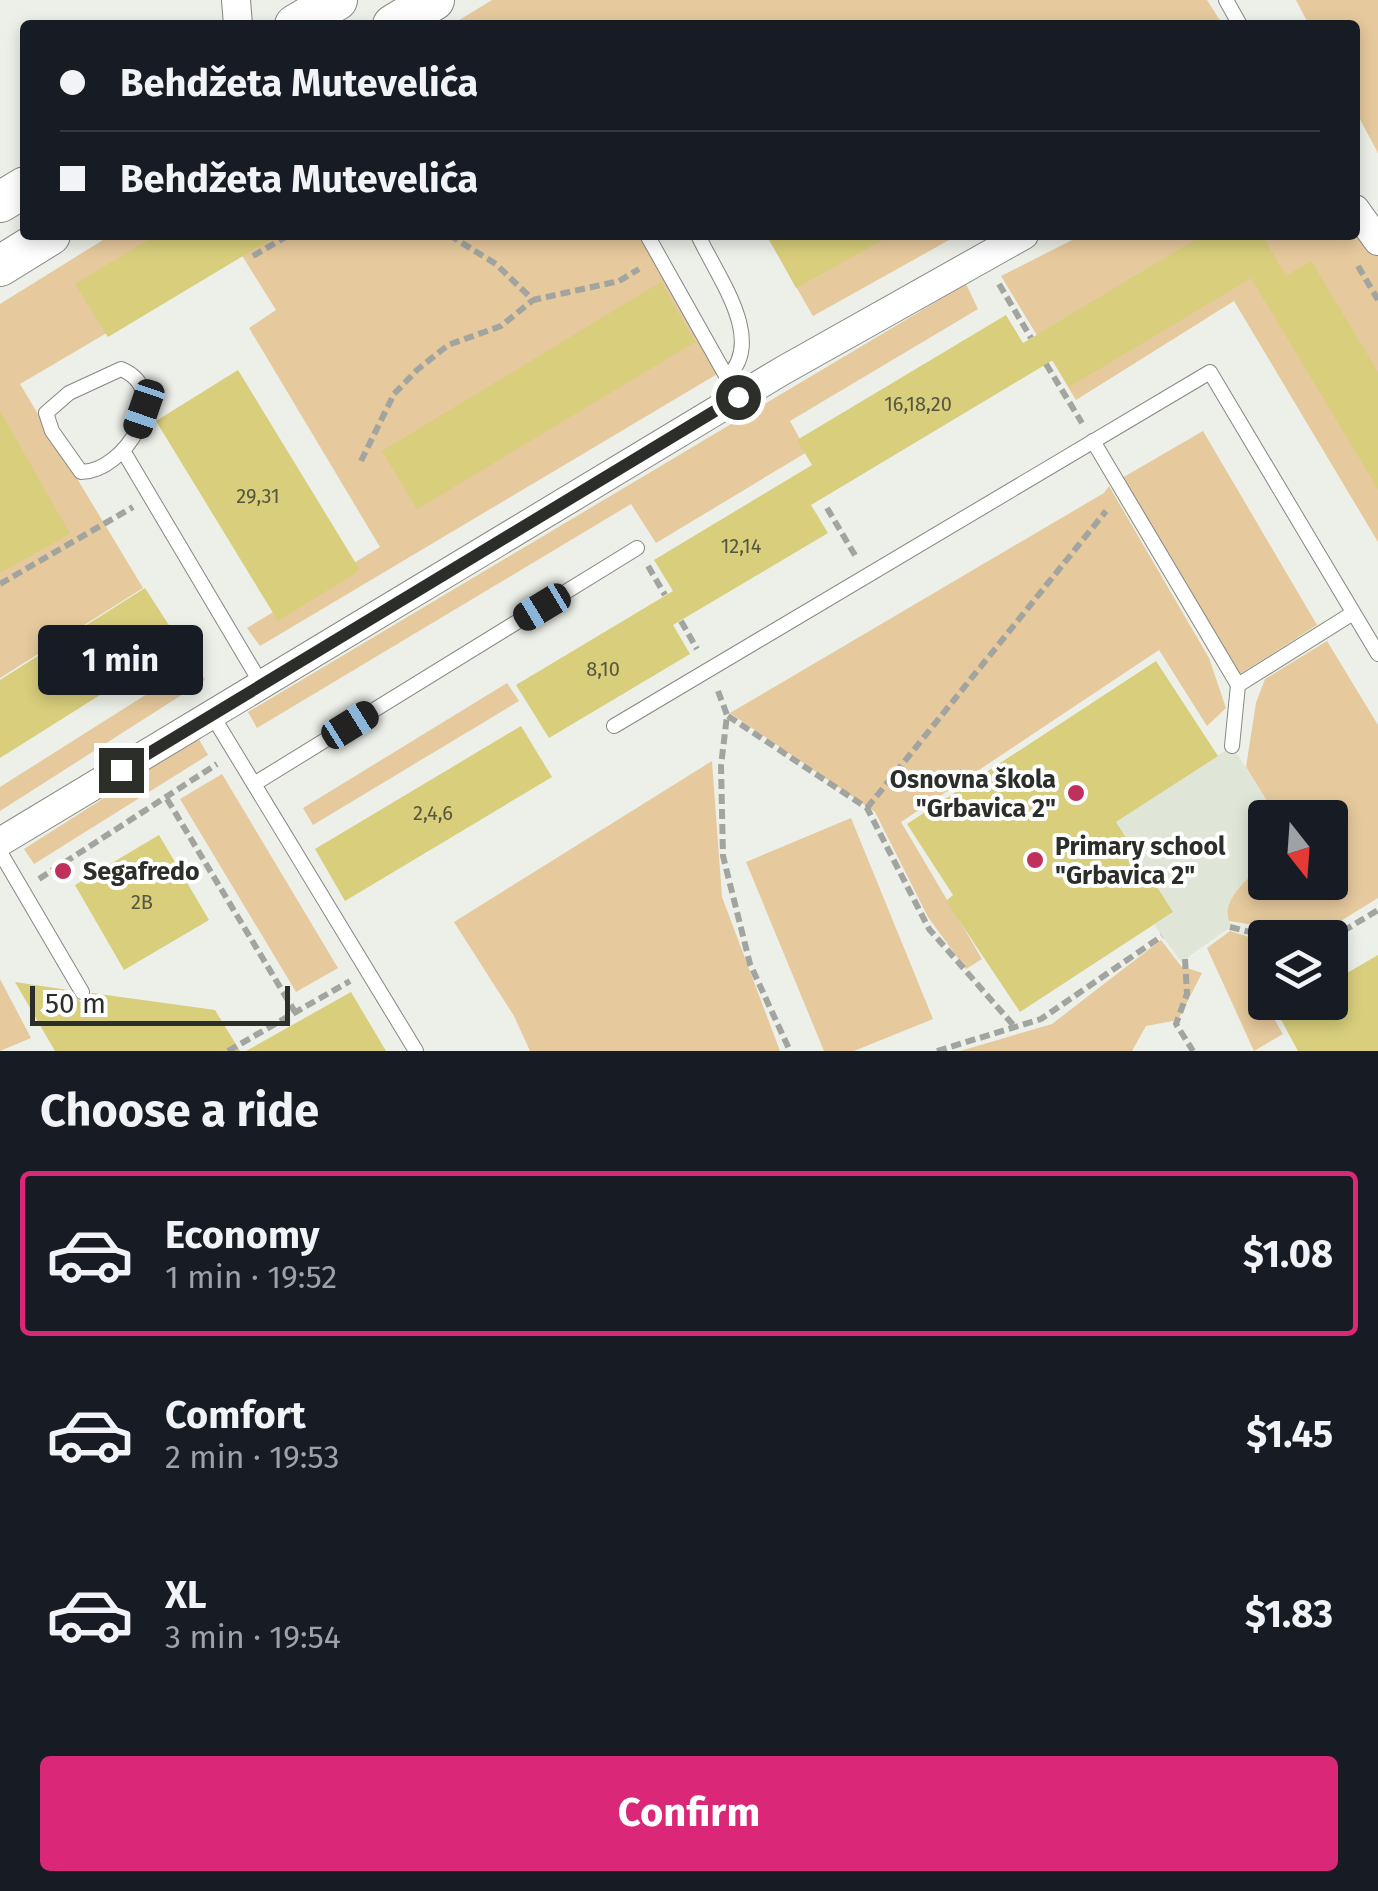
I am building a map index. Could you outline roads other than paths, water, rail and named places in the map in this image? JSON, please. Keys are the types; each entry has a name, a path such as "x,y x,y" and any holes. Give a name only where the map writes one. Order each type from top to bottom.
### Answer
{"main road":[{"path":"303,20 337,0"},
{"path":"401,20 434,0"},
{"path":"0,266 42,240"}],"street":[{"path":"1360,216 1378,241"},
{"path":"0,842 262,685 732,387 1014,240"}],"lane":[{"path":"650,240 732,387"},
{"path":"700,240 743,334 744,352 732,387"},
{"path":"121,368 130,372 144,409 125,454 102,468 81,472 52,431 46,413 103,374 121,368"},
{"path":"614,726 1210,372 1378,654"},
{"path":"1093,441 1238,685 1232,746"},
{"path":"125,454 262,685"},
{"path":"254,784 637,548"},
{"path":"1238,685 1353,613"},
{"path":"212,714 416,1051"},
{"path":"0,852 82,992"}],"place":[{"name":"Osnovna škola \"Grbavica 2\"","path":"1076,793"},
{"name":"Primary school \"Grbavica 2\"","path":"1035,860"},
{"name":"Segafredo","path":"63,871"}]}
